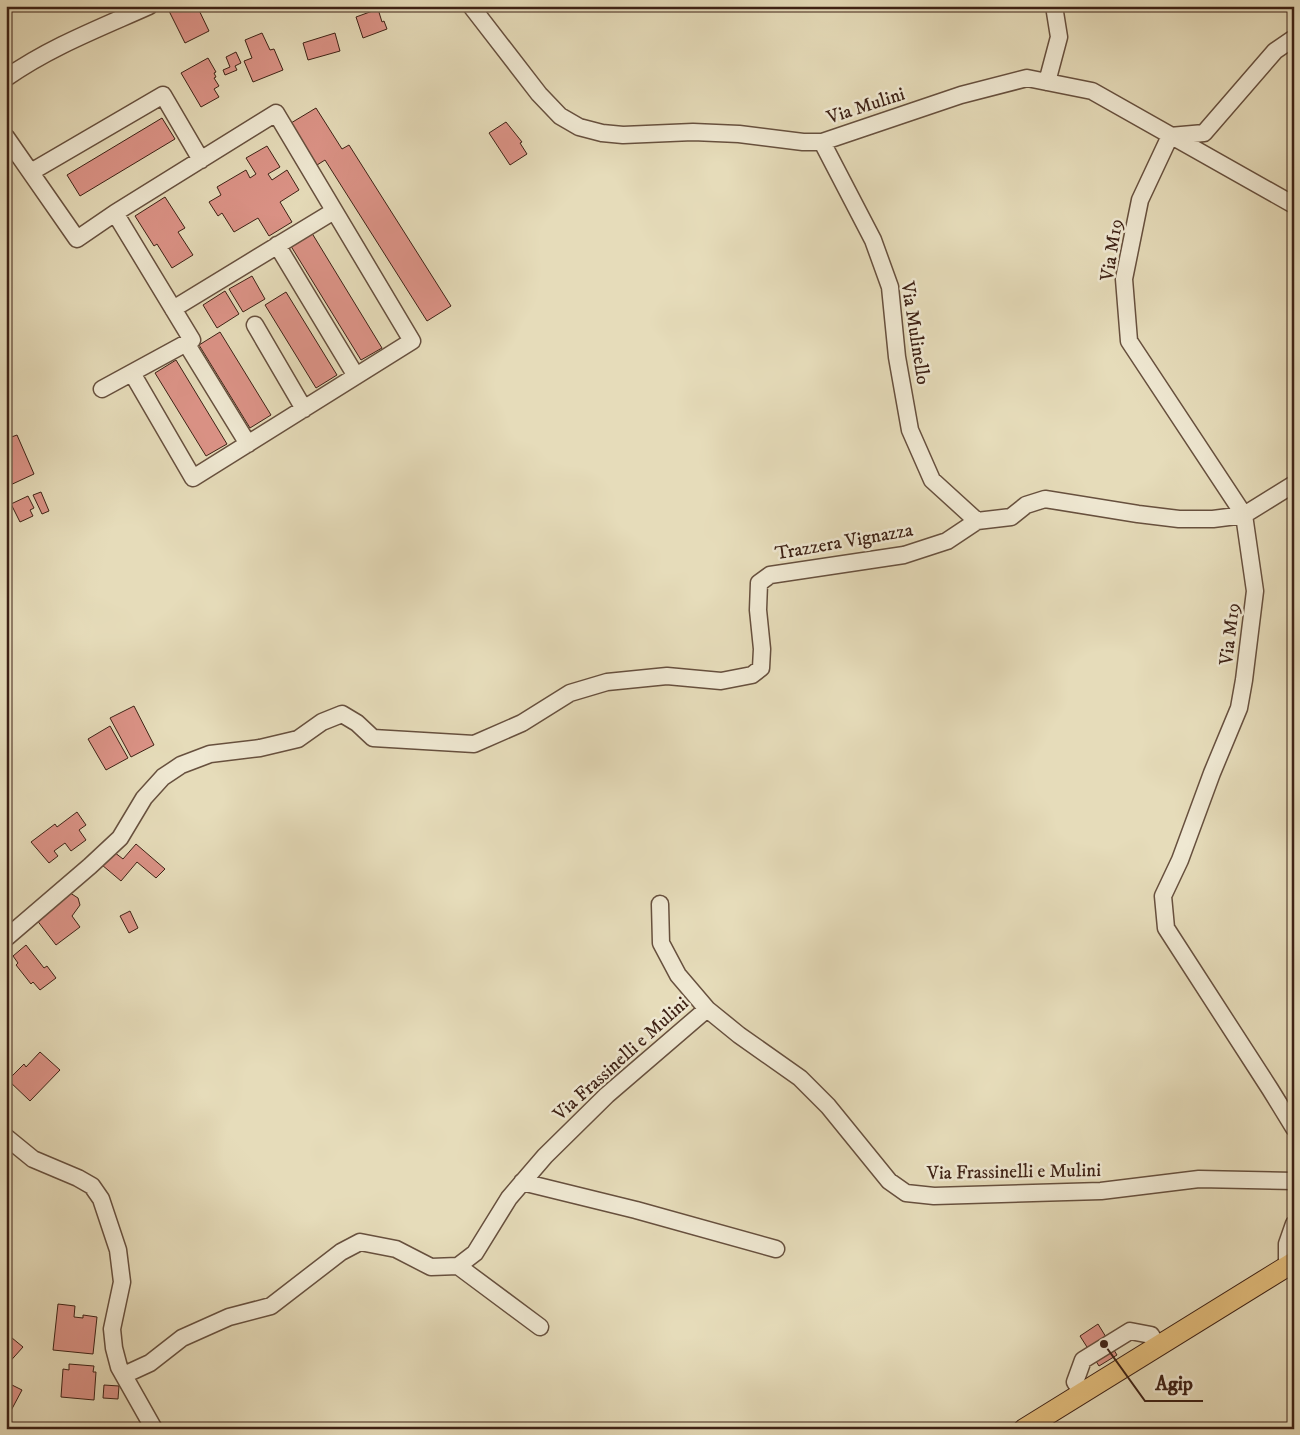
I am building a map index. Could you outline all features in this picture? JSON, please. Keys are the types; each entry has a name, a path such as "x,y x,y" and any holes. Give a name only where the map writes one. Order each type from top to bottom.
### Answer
{"main road":[{"path":"1024,1429 1290,1264"}],"street":[{"name":"Via Mulini","path":"471,6 539,94 560,116 579,126 602,133 623,135 693,132 739,134 803,142 822,142 970,92 1027,78 1092,91 1294,206"},
{"path":"1047,82 1059,37 1054,6"},
{"path":"6,78 24,65 69,41 144,7"},
{"path":"1170,136 1204,133 1275,51 1294,38"},
{"path":"31,172 163,95 201,160"},
{"path":"6,138 77,239 115,213 276,113 412,341 194,478 132,373"},
{"name":"Via M19","path":"1170,136 1140,200 1124,280 1129,341 1244,516 1255,591 1239,708 1212,773 1180,860 1163,896 1166,928 1294,1128"},
{"name":"Via Mulinello","path":"822,142 873,240 890,287 898,357 910,430 932,480 977,521"},
{"path":"173,309 334,211"},
{"path":"102,390 192,340 115,213"},
{"path":"277,245 356,376"},
{"path":"254,326 304,409"},
{"path":"186,343 248,444"},
{"path":"1244,516 1294,484"},
{"name":"Trazzera Vignazza","path":"6,938 120,838 144,798 164,777 181,765 210,754 260,748 298,739 322,722 342,714 357,723 373,738 474,744 522,723 570,693 607,682 667,676 721,681 752,675 762,668 758,610 760,583 770,575 904,555 946,541 977,521 1011,517 1026,505 1045,499 1179,519 1213,519 1244,516"},
{"path":"660,904 661,943 678,975 707,1008"},
{"name":"Via Frassinelli e Mulini","path":"458,1266 475,1254 508,1198 544,1156 607,1095 707,1008 739,1035 800,1078 828,1106 889,1181 906,1193 934,1196 1101,1191 1199,1179 1294,1181"},
{"path":"6,1137 33,1159 92,1186 101,1199 118,1250 122,1282 112,1329 114,1348 119,1367 154,1429"},
{"path":"522,1182 636,1210 776,1249"},
{"path":"1290,1264 1287,1244 1294,1224"},
{"path":"124,1375 150,1363 182,1338 229,1317 272,1306 341,1252 360,1242 396,1249 431,1267 458,1266 540,1327"},
{"path":"1082,1394 1074,1382 1083,1360 1130,1331 1151,1335 1158,1346"}],"building":[{"path":"180,6 197,6 209,31 185,43 169,11"},
{"path":"378,9 382,22 384,21 387,29 363,38 356,17"},
{"path":"262,33 270,50 274,49 283,70 253,82 244,61 252,58 245,40"},
{"path":"335,33 340,51 308,60 303,43"},
{"path":"236,52 241,63 235,66 237,70 225,75 223,70 230,67 226,57"},
{"path":"208,58 216,72 214,73 216,77 214,78 219,86 214,89 219,97 201,107 181,73"},
{"path":"316,108 342,149 349,145 451,306 427,321 325,160 317,165 291,123"},
{"path":"162,118 175,139 80,196 67,175"},
{"path":"506,122 522,142 520,143 527,154 510,165 489,133"},
{"path":"267,146 280,167 268,174 272,180 287,170 299,190 280,202 292,222 269,236 258,218 234,232 222,213 218,216 209,202 221,195 217,187 246,170 250,178 256,174 246,158"},
{"path":"165,197 185,228 178,232 193,255 172,268 157,244 154,246 135,216"},
{"path":"310,230 382,348 361,360 289,243"},
{"path":"252,276 265,299 243,312 229,289"},
{"path":"225,291 239,314 217,328 203,305"},
{"path":"286,292 337,375 316,388 265,305"},
{"path":"220,332 271,415 250,428 199,345"},
{"path":"176,360 227,444 206,456 155,373"},
{"path":"17,435 34,474 6,487 6,439"},
{"path":"41,492 49,511 42,514 33,495"},
{"path":"28,496 34,508 30,510 33,516 20,522 11,504"},
{"path":"134,706 154,745 131,757 110,718"},
{"path":"110,726 128,758 106,770 88,739"},
{"path":"77,812 86,825 79,830 86,840 71,851 65,843 54,851 58,856 49,863 31,842 55,824 57,827"},
{"path":"136,844 165,869 156,878 137,862 121,881 102,865 114,852 123,859"},
{"path":"64,889 78,898 80,905 72,916 80,927 56,945 36,919"},
{"path":"130,911 138,928 129,933 120,916"},
{"path":"26,945 44,968 47,966 56,978 40,990 33,982 31,984 16,965 18,963 13,956"},
{"path":"40,1052 60,1070 30,1101 8,1080 24,1064 26,1067"},
{"path":"58,1304 75,1306 74,1317 83,1318 83,1315 97,1317 93,1354 53,1350"},
{"path":"1098,1324 1117,1355 1099,1366 1080,1336"},
{"path":"6,1333 23,1347 6,1366"},
{"path":"69,1364 94,1366 93,1372 96,1372 94,1400 61,1397 63,1369 69,1370"},
{"path":"6,1382 22,1390 6,1420"},
{"path":"104,1385 119,1386 118,1399 103,1398"}],"place":[{"name":"Agip","path":"1104,1344"}]}
